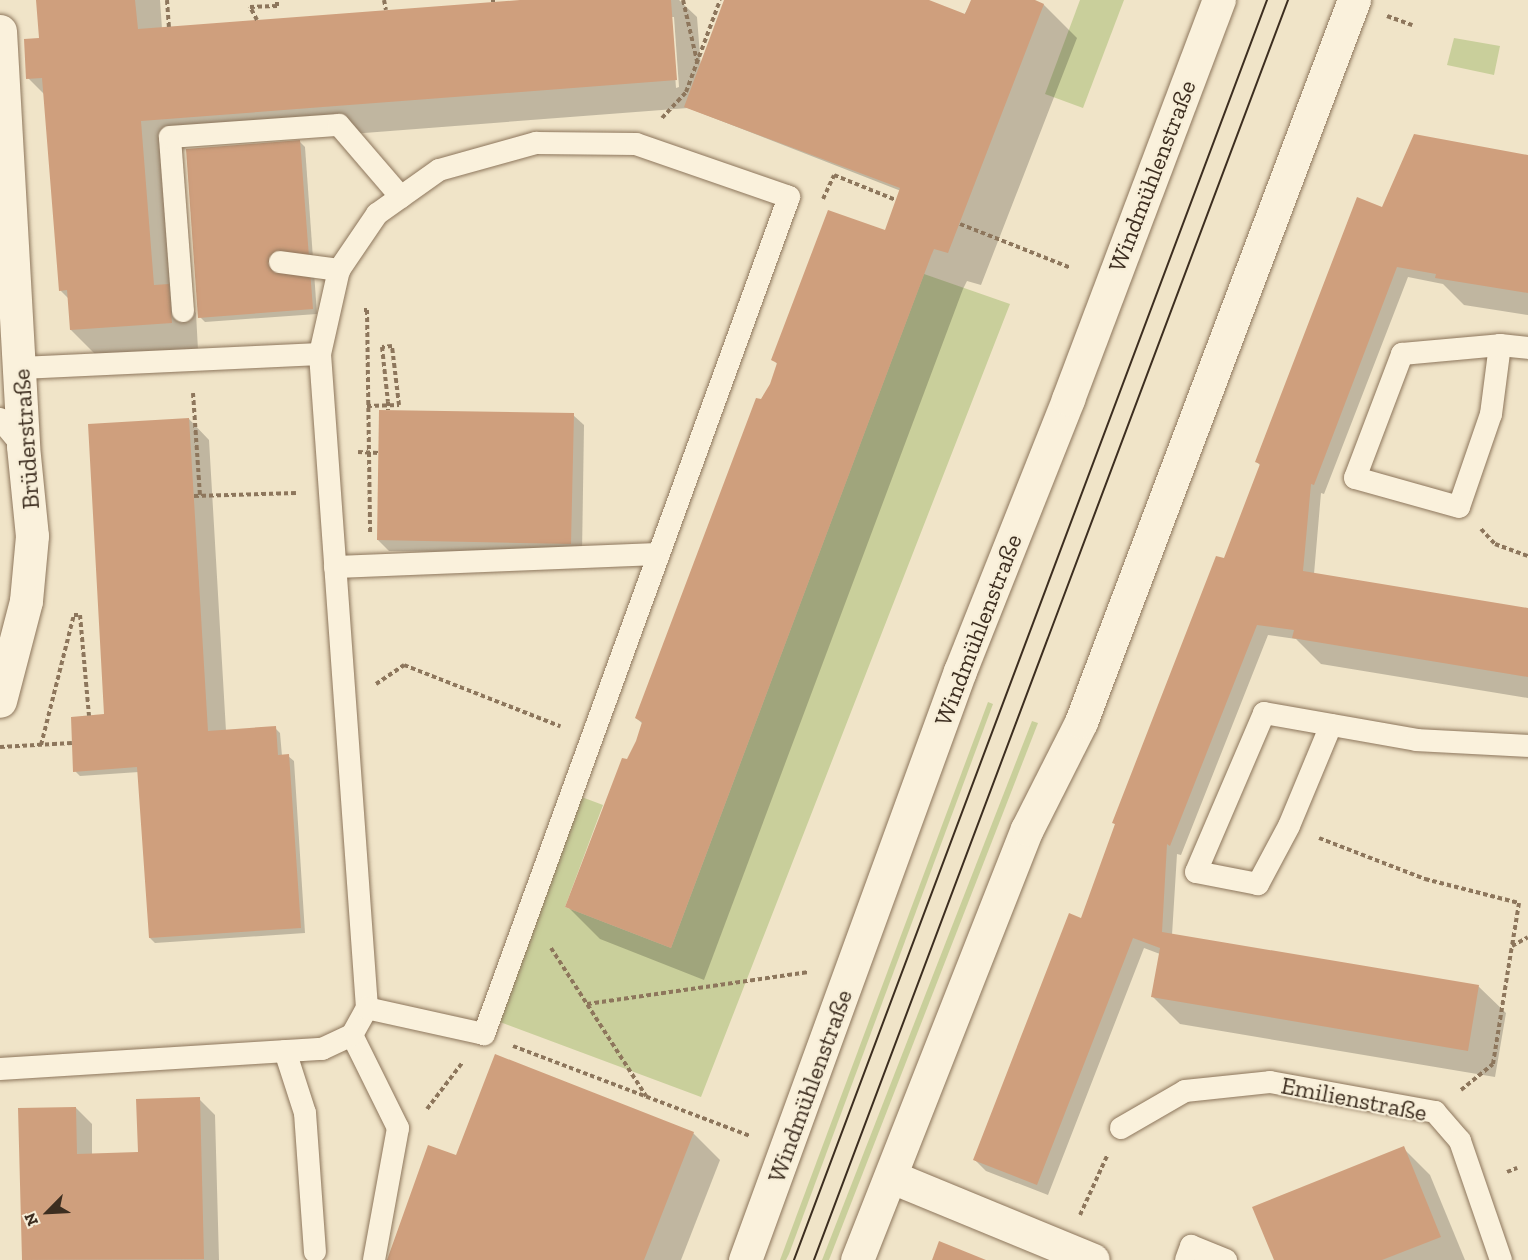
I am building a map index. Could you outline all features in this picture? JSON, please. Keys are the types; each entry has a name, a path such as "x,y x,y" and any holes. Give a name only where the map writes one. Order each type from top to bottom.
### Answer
{"main road":[{"path":"857,1260 892,1177 1027,829 1081,722 1354,0"},
{"name":"Windmühlenstraße","path":"745,1260 960,671 1064,410 1219,1"},
{"name":"Brüderstraße","path":"0,31 3,159 21,368 23,446 32,536 26,601 0,701"},
{"path":"892,1177 1093,1260"}],"lane":[{"path":"183,311 170,137 339,125 401,197"},
{"path":"0,1069 322,1049 352,1035 367,1008 320,354 339,270 376,214 439,170 536,143 636,144 789,197 484,1034 367,1008"},
{"path":"280,262 339,270"},
{"path":"1500,345 1491,414 1459,507 1355,478 1402,354 1500,345 1528,348"},
{"path":"21,368 320,354"},
{"path":"0,418 23,446"},
{"path":"335,567 659,555"},
{"path":"1332,725 1289,826 1258,884 1196,872 1264,713 1332,725 1417,740 1528,746"},
{"path":"352,1035 398,1128 374,1260"},
{"path":"285,1051 305,1113 315,1252"},
{"name":"Emilienstraße","path":"1121,1128 1185,1091 1270,1082 1435,1112 1460,1141 1501,1260"},
{"path":"1186,1260 1191,1246 1226,1260"}],"path":[{"path":"167,0 169,27"},
{"path":"257,20 250,7 277,6 276,0"},
{"path":"384,0 386,10"},
{"path":"683,0 698,63"},
{"path":"636,144 686,92 720,0"},
{"path":"826,192 834,175 896,200"},
{"path":"960,224 1071,268"},
{"path":"368,322 370,538"},
{"path":"367,405 399,405 392,346 382,347 388,402 388,410"},
{"path":"190,360 200,495"},
{"path":"360,452 379,453"},
{"path":"194,496 330,492"},
{"path":"1459,507 1495,544 1528,556"},
{"path":"41,745 74,615 80,615 88,716"},
{"path":"345,706 404,664 592,739"},
{"path":"0,747 72,744"},
{"path":"1289,826 1425,879 1519,903 1493,1064 1435,1112"},
{"path":"528,912 647,1097"},
{"path":"1512,946 1528,937"},
{"path":"587,1004 812,971"},
{"path":"398,1128 428,1108 484,1034 751,1136"}],"green space":[{"path":"1080,0 1124,0 1083,108 1045,94"},
{"path":"1454,38 1500,46 1494,75 1447,65"},
{"path":"924,274 1010,304 701,1097 500,1022 579,796 603,805 565,907 671,948"},
{"path":"988,702 993,704 789,1254 786,1260 780,1260"},
{"path":"1032,721 1038,723 829,1260 822,1260"}],"building":[{"path":"36,0 135,0 138,29 520,0 671,0 677,80 141,121 154,285 169,284 172,323 70,330 67,290 59,291 42,78 26,79 24,39 39,38"},
{"path":"724,0 929,0 965,14 971,0 1035,0 1044,4 948,253 934,249 931,256 671,948 565,907 622,758 627,759 636,741 642,722 635,718 756,398 761,399 770,384 777,363 771,360 828,210 885,230 900,188 684,107"},
{"path":"1414,134 1528,155 1528,293 1435,278 1436,274 1397,267 1314,485 1311,484 1303,571 1528,608 1528,677 1292,638 1294,630 1257,625 1170,846 1167,844 1162,932 1479,985 1468,1051 1151,997 1160,948 1133,938 1037,1185 973,1160 1069,913 1081,918 1115,824 1112,823 1216,556 1224,558 1260,464 1255,462 1357,197 1382,207"},
{"path":"300,140 313,309 198,318 186,149"},
{"path":"379,410 574,413 571,544 377,540"},
{"path":"189,418 208,731 276,726 278,755 289,754 301,928 149,938 137,767 73,772 71,717 104,714 88,424"},
{"path":"495,1054 694,1132 644,1260 387,1260 428,1145 456,1155"},
{"path":"200,1097 204,1259 22,1260 18,1108 76,1107 77,1154 138,1152 136,1099"},
{"path":"1404,1146 1441,1237 1382,1260 1274,1260 1252,1207"},
{"path":"939,1241 986,1260 932,1260"}],"tram line":[{"path":"794,1260 1267,0"},
{"path":"814,1260 1288,0"}]}
